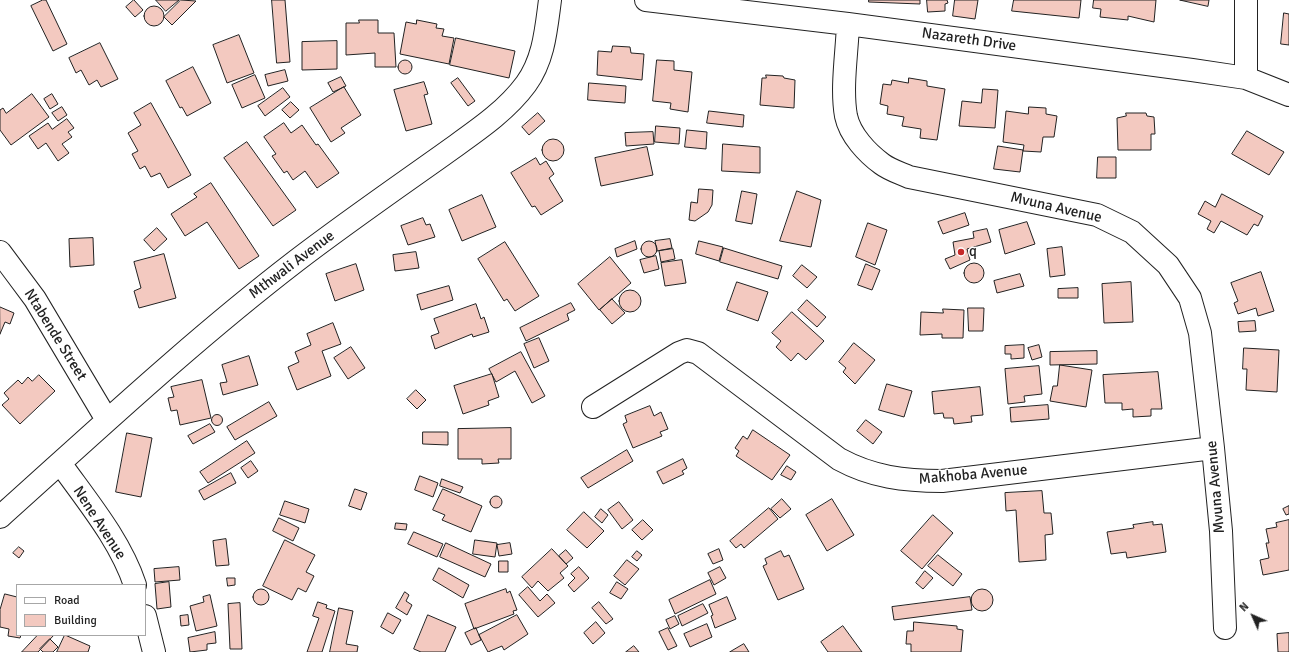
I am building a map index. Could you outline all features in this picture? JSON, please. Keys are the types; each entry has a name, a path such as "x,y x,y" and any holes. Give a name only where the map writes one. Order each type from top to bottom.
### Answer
{"street":[{"name":"Mthwali Avenue","path":"0,517 169,364 260,289 297,260 479,129 508,104 525,85 537,66 544,45 550,0"},
{"name":"Nazareth Drive","path":"646,0 848,24 1246,78 1289,95"},
{"path":"1246,0 1246,78"},
{"name":"Mvuna Avenue","path":"848,24 845,94 846,117 855,135 866,151 883,165 909,177 1097,215 1132,232 1168,265 1190,298 1200,333 1213,448 1221,531 1225,628"},
{"name":"Ntabende Street","path":"0,252 35,299 107,420"},
{"name":"Makhoba Avenue","path":"593,408 679,353 687,350 698,353 839,459 858,469 883,477 909,481 942,481 1213,448"},
{"name":"Nene Avenue","path":"60,464 106,529 121,555 135,584"},
{"path":"146,620 154,652"}],"building":[{"path":"46,0 67,44 53,51 31,6"},
{"path":"134,0 143,10 135,17 126,7"},
{"path":"156,0 179,0 166,11"},
{"path":"181,0 196,1 172,25 164,17"},
{"path":"272,0 285,0 290,62 277,63"},
{"path":"869,0 920,0 920,4 869,2"},
{"path":"927,0 947,0 948,3 945,4 945,11 928,12"},
{"path":"955,0 978,0 975,19 953,16"},
{"path":"1014,0 1081,0 1079,18 1012,11"},
{"path":"1094,0 1156,0 1154,22 1128,16 1128,20 1100,17 1101,9 1093,8"},
{"path":"1180,0 1209,0 1208,6"},
{"path":"154,6 161,9 164,16 161,23 154,26 147,23 144,16 147,9"},
{"path":"1284,13 1289,14 1289,45 1281,44"},
{"path":"359,20 378,20 378,33 394,33 396,67 375,67 375,53 346,55 346,23 359,23"},
{"path":"417,20 437,24 436,28 444,29 442,36 454,38 449,64 400,54 406,22 416,24"},
{"path":"239,35 254,73 227,83 213,45"},
{"path":"456,38 515,51 509,78 450,65"},
{"path":"337,41 337,69 302,70 302,42"},
{"path":"100,43 118,79 101,87 97,80 89,85 81,70 76,73 69,58"},
{"path":"613,46 630,47 631,53 644,54 642,80 597,75 598,51 611,52"},
{"path":"402,60 408,60 412,64 412,70 408,74 402,74 398,70 398,64"},
{"path":"657,60 674,61 674,70 692,72 688,112 670,109 671,103 653,101"},
{"path":"193,67 211,103 187,116 182,107 180,108 166,81"},
{"path":"285,70 288,81 268,86 265,75"},
{"path":"255,75 265,98 242,108 232,85"},
{"path":"766,75 783,76 784,78 795,80 794,108 760,105 762,78 766,78"},
{"path":"341,77 346,86 333,92 328,83"},
{"path":"458,78 475,101 468,106 451,83"},
{"path":"909,78 927,81 927,86 945,89 937,140 920,138 921,129 902,126 904,117 887,114 888,106 880,104 883,84 891,85 892,80 908,83"},
{"path":"424,82 428,94 424,95 432,124 406,131 394,90"},
{"path":"589,83 626,86 625,103 588,100"},
{"path":"344,87 361,115 341,128 345,133 331,142 310,108"},
{"path":"283,88 290,97 265,116 258,106"},
{"path":"983,89 998,90 995,128 959,126 962,101 981,103"},
{"path":"32,94 49,117 11,145 0,130 0,110 3,108 6,113"},
{"path":"52,94 58,104 50,109 44,99"},
{"path":"291,102 299,110 290,118 282,110"},
{"path":"151,103 191,175 168,188 160,173 151,177 145,166 140,169 132,154 138,151 128,133 141,125 134,113"},
{"path":"62,107 67,115 58,121 52,113"},
{"path":"1029,107 1046,108 1046,114 1057,116 1054,137 1043,137 1041,152 1023,151 1024,145 1003,142 1006,111 1028,114"},
{"path":"709,111 744,115 743,127 707,123"},
{"path":"538,113 545,121 529,135 522,127"},
{"path":"1126,113 1146,113 1147,116 1154,117 1155,134 1151,134 1151,150 1118,150 1117,118 1126,116"},
{"path":"67,119 74,128 68,132 72,137 62,144 69,153 58,161 46,143 38,149 29,136 48,123 52,129"},
{"path":"284,123 291,133 302,125 339,173 317,188 305,171 293,180 287,171 284,173 272,156 276,154 264,137"},
{"path":"656,126 680,128 679,144 655,142"},
{"path":"687,130 707,132 706,149 685,147"},
{"path":"1247,131 1284,152 1269,175 1232,154"},
{"path":"653,132 654,144 626,146 625,133"},
{"path":"553,139 561,142 564,150 561,158 553,161 545,158 542,150 545,142"},
{"path":"247,142 296,210 273,226 224,158"},
{"path":"723,144 760,147 760,173 722,171"},
{"path":"998,146 1023,150 1020,172 994,169"},
{"path":"647,147 653,175 601,186 595,158"},
{"path":"1098,157 1116,157 1116,178 1097,178"},
{"path":"536,158 540,165 546,161 554,174 549,178 563,201 541,215 535,206 532,207 511,173"},
{"path":"211,183 259,256 239,269 207,222 185,236 171,214 197,197 194,194"},
{"path":"699,189 713,190 712,205 708,212 695,221 689,220 691,202 697,203"},
{"path":"742,191 757,194 752,224 736,221"},
{"path":"797,191 821,200 811,247 780,241"},
{"path":"1222,194 1263,216 1258,226 1254,224 1247,235 1221,221 1214,233 1207,229 1211,221 1198,214 1205,201 1215,207"},
{"path":"482,195 496,227 462,241 449,210"},
{"path":"965,213 969,225 943,234 938,222"},
{"path":"423,218 426,225 430,224 435,237 408,245 401,226"},
{"path":"1027,222 1035,244 1005,254 999,230"},
{"path":"868,223 887,230 875,265 856,257"},
{"path":"157,228 167,239 154,251 144,240"},
{"name":"q","path":"987,229 991,242 967,249 970,260 950,269 945,259 955,255 953,242 974,238 973,232"},
{"path":"93,238 94,265 70,267 69,239"},
{"path":"670,239 672,248 657,251 655,241"},
{"path":"635,241 637,249 617,257 615,249"},
{"path":"649,241 655,243 657,249 655,255 649,257 643,255 641,249 643,243"},
{"path":"699,241 723,247 719,261 696,254"},
{"path":"505,242 539,296 515,311 507,299 504,301 478,259"},
{"path":"1062,247 1065,275 1050,277 1047,249"},
{"path":"724,248 782,266 778,279 720,262"},
{"path":"673,249 675,259 661,262 659,251"},
{"path":"416,252 419,268 395,271 393,255"},
{"path":"164,254 176,298 139,308 134,291 141,288 134,262"},
{"path":"656,256 659,269 644,273 640,260"},
{"path":"610,257 631,283 599,310 578,284"},
{"path":"682,260 686,283 665,286 661,263"},
{"path":"974,263 981,266 984,273 981,280 974,283 967,280 964,273 967,266"},
{"path":"356,264 364,290 335,301 326,274"},
{"path":"866,264 880,270 872,290 858,285"},
{"path":"802,265 817,277 807,288 793,276"},
{"path":"1261,272 1274,311 1258,316 1256,308 1238,314 1234,303 1238,301 1231,283"},
{"path":"1020,274 1024,286 997,293 994,281"},
{"path":"737,282 768,292 758,321 727,310"},
{"path":"1131,282 1133,322 1104,323 1102,284"},
{"path":"449,286 453,300 421,310 417,295"},
{"path":"1078,288 1078,298 1058,298 1058,289"},
{"path":"630,290 638,293 641,301 638,309 630,312 622,309 619,301 622,293"},
{"path":"612,299 625,313 612,324 600,310"},
{"path":"807,300 826,317 817,327 798,310"},
{"path":"571,303 575,310 567,314 569,320 526,341 520,328"},
{"path":"476,304 481,319 484,317 489,332 473,337 472,334 435,349 431,336 439,333 434,319"},
{"path":"0,307 14,313 10,324 5,322 0,334"},
{"path":"968,308 984,308 983,331 969,331"},
{"path":"943,309 964,310 963,338 942,338 942,334 920,335 921,312 943,313"},
{"path":"792,312 824,341 806,360 798,353 791,361 776,347 781,341 772,333"},
{"path":"1255,321 1256,331 1239,332 1238,322"},
{"path":"333,323 341,344 322,351 331,376 297,390 288,367 299,362 295,352 311,345 307,334"},
{"path":"539,338 549,361 534,368 524,344"},
{"path":"854,343 875,360 855,384 843,372 846,368 839,362"},
{"path":"1024,345 1024,358 1011,359 1011,354 1005,354 1005,346"},
{"path":"1039,345 1042,357 1032,360 1028,348"},
{"path":"351,347 365,368 348,379 334,358"},
{"path":"1244,348 1279,350 1277,392 1246,390 1247,369 1243,369"},
{"path":"1097,351 1097,364 1050,365 1050,352"},
{"path":"521,352 545,396 532,403 515,371 496,382 489,369"},
{"path":"249,356 258,385 223,395 220,383 227,382 222,365"},
{"path":"1060,365 1092,370 1086,407 1050,401 1053,386 1057,386"},
{"path":"1039,366 1042,394 1024,396 1025,402 1008,404 1005,369"},
{"path":"1158,372 1162,409 1151,409 1151,416 1133,417 1133,409 1122,410 1122,403 1105,403 1103,375"},
{"path":"492,374 499,397 488,401 489,405 463,414 454,386"},
{"path":"39,375 55,391 20,424 2,405 9,399 4,393 18,380 22,384 28,377 32,381"},
{"path":"202,380 211,418 180,425 177,410 171,411 168,398 174,397 171,387"},
{"path":"887,384 912,391 904,417 879,410"},
{"path":"980,387 983,415 971,416 972,422 954,424 953,418 944,418 943,413 934,414 932,392"},
{"path":"416,390 426,400 417,409 407,399"},
{"path":"269,402 277,416 235,440 227,427"},
{"path":"1048,405 1049,419 1011,422 1010,408"},
{"path":"650,406 654,416 661,412 668,429 660,432 662,436 633,448 623,424 627,422 625,416"},
{"path":"217,414 221,416 223,420 221,424 217,426 213,424 211,420 213,416"},
{"path":"866,420 882,432 873,444 857,431"},
{"path":"210,424 215,432 193,444 188,436"},
{"path":"511,428 511,459 498,459 499,463 482,464 482,459 458,459 458,429"},
{"path":"753,430 790,455 772,480 736,456 739,451 735,448 743,436 747,439"},
{"path":"423,432 448,432 448,445 423,444"},
{"path":"127,433 152,438 141,497 116,492"},
{"path":"247,441 255,453 208,483 200,472"},
{"path":"627,450 633,461 588,488 581,478"},
{"path":"683,459 687,468 682,471 684,474 663,484 657,472"},
{"path":"251,461 258,471 248,478 241,468"},
{"path":"787,466 796,472 791,480 781,475"},
{"path":"231,473 236,483 204,500 199,491"},
{"path":"420,476 438,483 433,497 415,490"},
{"path":"442,479 463,487 460,493 440,486"},
{"path":"355,489 367,493 361,510 349,506"},
{"path":"443,489 482,506 471,532 442,520 445,515 433,510"},
{"path":"1042,491 1044,513 1051,513 1053,534 1045,535 1046,560 1019,562 1016,510 1006,511 1005,493"},
{"path":"498,496 501,497 501,507 494,508 491,507 490,500 491,497"},
{"path":"782,499 791,509 780,518 771,509"},
{"path":"832,499 854,535 827,551 806,515"},
{"path":"285,501 309,509 305,523 280,515"},
{"path":"619,502 633,520 622,529 608,510"},
{"path":"1289,506 1289,514 1286,515 1283,509"},
{"path":"769,508 778,519 744,548 741,544 736,548 730,541"},
{"path":"601,509 608,515 602,523 595,517"},
{"path":"584,512 604,531 587,548 567,530"},
{"path":"933,515 953,533 922,569 901,551"},
{"path":"279,518 299,528 293,541 273,531"},
{"path":"643,520 653,530 642,540 632,530"},
{"path":"1289,520 1289,570 1263,575 1260,560 1269,558 1266,543 1269,543 1266,529 1277,527 1276,523"},
{"path":"1153,522 1153,525 1162,524 1166,552 1127,558 1126,552 1111,554 1107,532 1134,528 1133,525"},
{"path":"396,523 407,524 406,530 395,529"},
{"path":"414,532 443,544 437,557 408,544"},
{"path":"226,539 229,565 216,566 213,541"},
{"path":"285,540 315,555 306,572 314,576 306,592 298,588 292,600 263,586"},
{"path":"475,540 497,543 495,557 473,554"},
{"path":"446,543 491,564 485,577 440,557"},
{"path":"510,543 512,554 499,556 497,545"},
{"path":"19,547 24,551 19,558 13,553"},
{"path":"552,549 568,566 560,573 564,578 548,591 538,581 532,588 522,577"},
{"path":"719,549 723,560 713,564 708,554"},
{"path":"566,550 573,558 566,564 559,556"},
{"path":"637,551 642,555 637,561 632,557"},
{"path":"781,551 784,557 789,555 804,589 778,600 763,566 767,564 765,559"},
{"path":"938,555 962,574 953,586 928,566"},
{"path":"627,560 639,569 625,585 614,576"},
{"path":"499,561 508,561 508,572 499,572"},
{"path":"179,567 180,580 155,582 154,569"},
{"path":"579,567 589,578 574,592 568,585 575,578 571,574"},
{"path":"720,567 726,578 714,585 708,573"},
{"path":"439,568 469,585 463,598 433,580"},
{"path":"925,571 933,578 923,589 916,583"},
{"path":"227,578 235,578 235,585 228,586"},
{"path":"710,580 716,594 675,614 669,600"},
{"path":"169,582 171,607 157,609 155,584"},
{"path":"617,582 628,589 621,599 610,593"},
{"path":"528,587 540,601 547,594 555,603 538,617 519,595"},
{"path":"261,589 267,591 269,597 267,603 261,605 255,603 253,597 255,591"},
{"path":"506,589 507,593 510,591 517,610 513,611 514,614 474,629 465,604"},
{"path":"982,589 990,592 993,600 990,608 982,611 974,608 971,600 974,592"},
{"path":"405,592 409,595 406,601 412,605 407,615 396,608"},
{"path":"5,594 16,597 16,636 21,636 20,638 8,636 9,629 0,627 0,610"},
{"path":"210,595 217,626 196,631 190,606 204,602 203,597"},
{"path":"727,597 736,619 715,628 711,616 713,615 709,605"},
{"path":"970,597 972,610 894,620 892,607"},
{"path":"318,602 327,605 326,608 335,611 322,652 307,652 319,618 313,616"},
{"path":"599,602 613,619 606,624 592,608"},
{"path":"240,603 242,649 230,649 228,604"},
{"path":"703,604 708,613 682,626 678,616"},
{"path":"339,608 353,611 346,644 358,646 357,652 330,652"},
{"path":"388,613 401,620 393,634 381,627"},
{"path":"188,615 189,625 181,626 180,616"},
{"path":"428,615 456,627 445,652 421,652 414,649"},
{"path":"517,615 528,634 504,650 502,646 488,652 479,635"},
{"path":"675,616 679,624 670,629 666,620"},
{"path":"596,622 605,633 593,644 584,633"},
{"path":"914,622 957,626 957,629 963,630 961,652 911,652 911,644 906,644 907,631 913,631"},
{"path":"707,624 712,637 690,647 684,634"},
{"path":"843,626 862,652 828,652 821,642"},
{"path":"476,628 481,640 471,645 465,633"},
{"path":"668,628 677,646 668,650 659,632"},
{"path":"215,632 216,643 207,644 207,650 190,652 188,638"},
{"path":"1289,633 1289,652 1278,652 1277,634"},
{"path":"37,636 53,636 38,652 22,652"},
{"path":"65,636 90,646 88,652 57,652"},
{"path":"50,639 58,647 53,652 43,652 40,649"},
{"path":"744,644 749,652 730,652"},
{"path":"634,646 639,652 626,652"}],"place":[{"name":"q","path":"961,252"}]}
